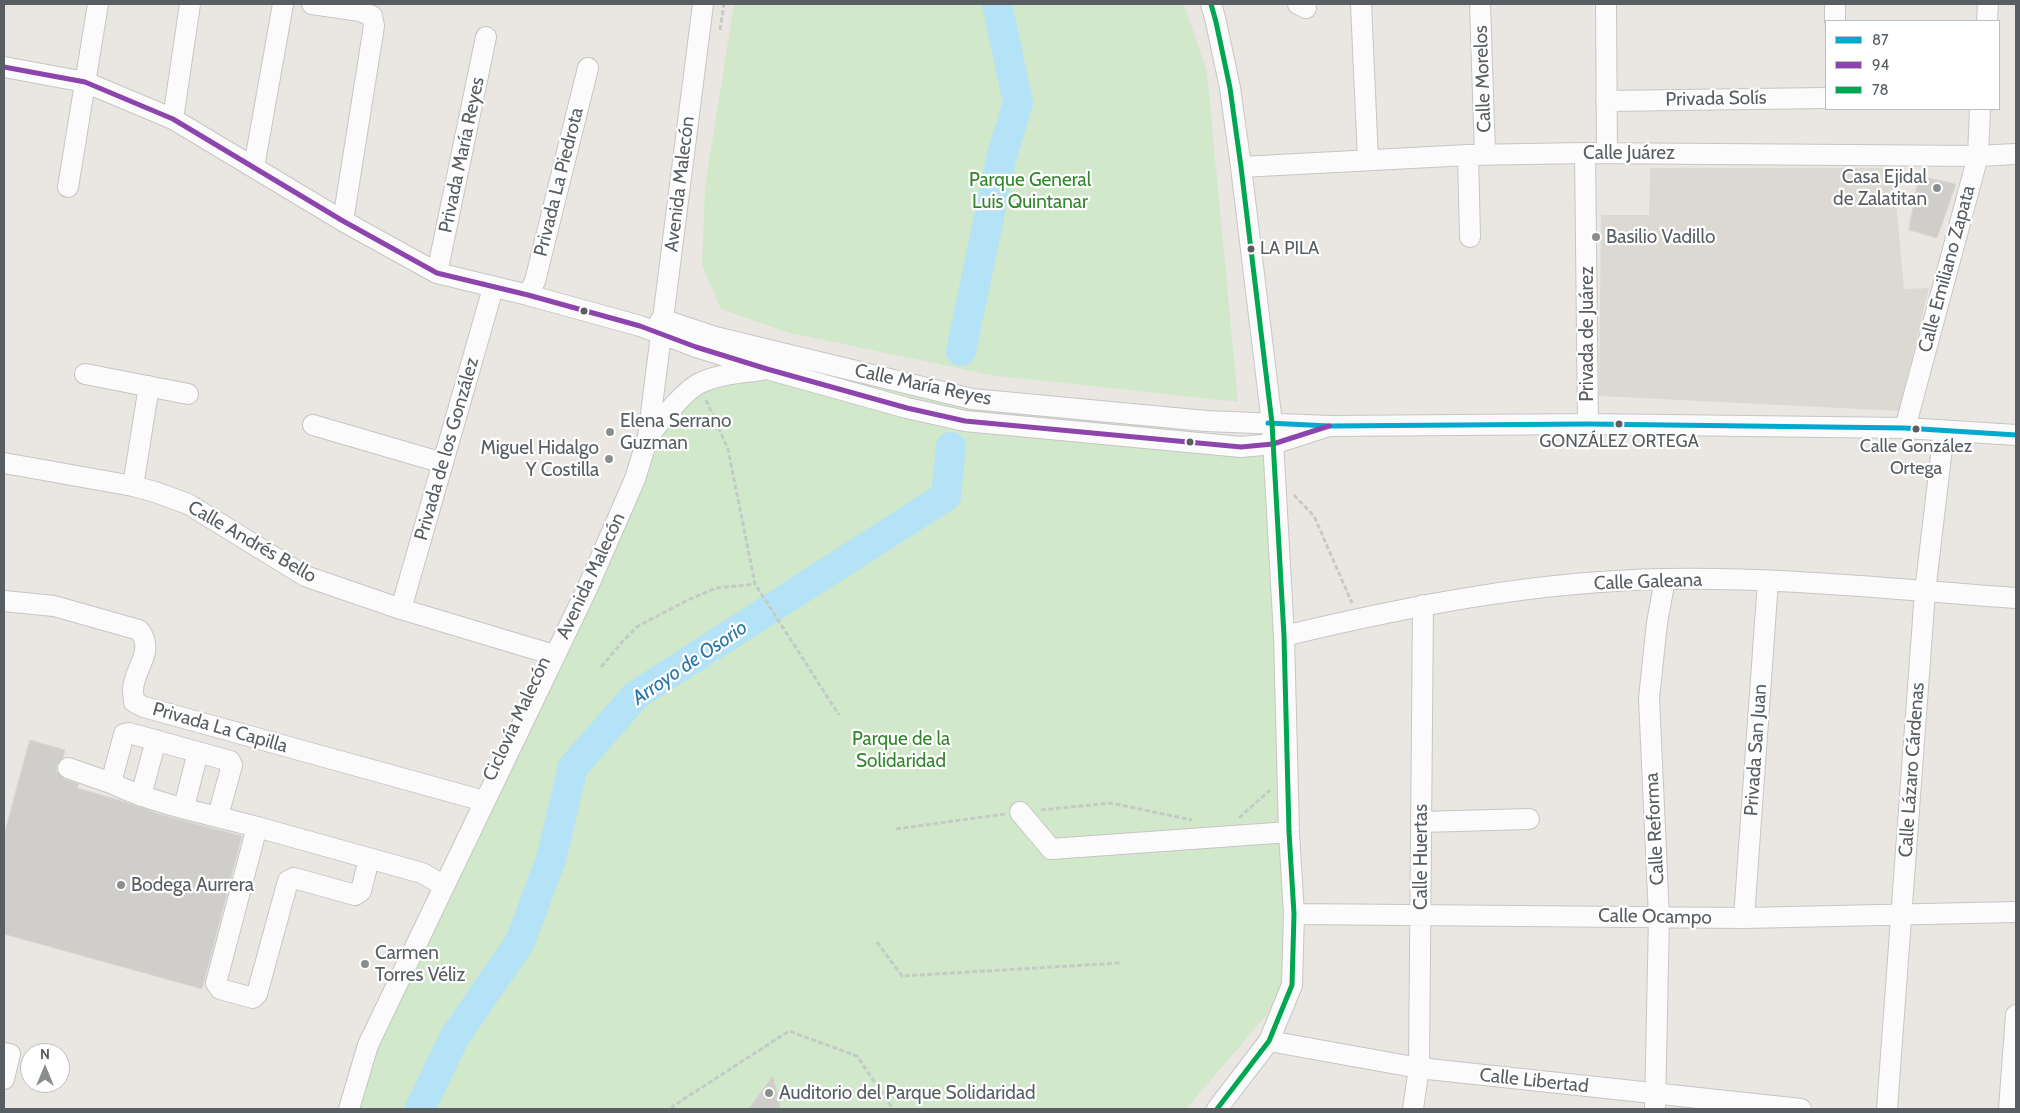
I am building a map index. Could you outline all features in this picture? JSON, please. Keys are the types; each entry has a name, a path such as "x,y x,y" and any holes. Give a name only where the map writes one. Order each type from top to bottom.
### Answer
{"street":[{"path":"68,187 98,4"},
{"path":"173,119 190,4"},
{"path":"254,167 283,4"},
{"path":"312,4 360,11 372,16 374,26 343,221"},
{"name":"Avenida Malecón","path":"349,1109 368,1045 443,885 587,589 635,478 648,437 703,4"},
{"path":"1211,4 1230,88 1272,423 1284,636 1289,773 1289,832 1294,914 1292,984 1268,1041 1217,1109"},
{"path":"1361,4 1368,160"},
{"name":"Calle Morelos","path":"1470,237 1477,155 1480,4"},
{"path":"1606,4 1607,153"},
{"path":"1835,4 1835,20"},
{"path":"1987,20 1988,4"},
{"name":"Privada María Reyes","path":"437,273 486,37"},
{"path":"4,67 85,82 173,119 343,221 437,273 528,295 640,326 663,327"},
{"name":"Privada La Piedrota","path":"528,295 535,281 588,68"},
{"name":"Privada Solís","path":"1606,101 1825,98"},
{"name":"Calle Emiliano Zapata","path":"1905,428 1978,156 1980,110"},
{"name":"Calle Juárez","path":"1241,167 1477,155 1585,153 1978,156 2016,154"},
{"name":"Privada de Juárez","path":"1585,153 1588,424"},
{"name":"Privada de los González","path":"401,610 493,288"},
{"name":"Calle María Reyes","path":"663,327 696,347 907,408 965,421 1215,446 1240,447 1273,444"},
{"name":"Calle María Reyes","path":"663,327 716,337 972,399 1206,421 1272,423"},
{"path":"648,437 671,409 698,384 723,375 767,369"},
{"path":"85,374 188,394"},
{"path":"133,486 149,386"},
{"path":"1272,423 1329,426 1588,424 1905,428 2016,435"},
{"path":"313,425 443,463"},
{"path":"1273,444 1329,426"},
{"name":"Calle Lázaro Cárdenas","path":"1887,1109 1924,592 1944,431"},
{"name":"Calle Andrés Bello","path":"4,463 133,486 188,504 305,576 401,610 554,655"},
{"name":"Calle Galeana","path":"1284,636 1423,605 1534,588 1665,579 1768,581 2016,598"},
{"name":"Calle Reforma","path":"1656,1102 1659,917 1649,698 1657,623 1665,579"},
{"name":"Privada San Juan","path":"1744,918 1768,581"},
{"name":"Privada La Capilla","path":"4,601 54,606 138,630 145,638 147,647 133,689 134,702 144,707 484,802"},
{"name":"Calle Huertas","path":"1413,1109 1419,1068 1423,605"},
{"path":"111,783 124,734 129,733 230,761 232,765 218,816"},
{"path":"141,796 156,740"},
{"path":"184,807 198,752"},
{"path":"68,768 141,796 422,873 443,885"},
{"path":"1020,812 1051,849 1289,832"},
{"path":"1421,822 1529,820"},
{"path":"257,827 216,983 220,989 252,998 257,994 288,881 294,878 355,895 361,891 369,858"},
{"name":"Calle Ocampo","path":"1294,914 1744,918 2016,912"},
{"path":"2009,1109 2016,1015"},
{"name":"Calle Libertad","path":"1268,1041 1419,1068 1656,1102 1801,1109"},
{"path":"4,1053 10,1054 4,1079"}],"path":[{"path":"719,32 724,4"},
{"path":"698,384 728,449 755,584 839,715"},
{"path":"1275,474 1314,516 1359,618"},
{"path":"601,667 638,626 716,588 755,584"},
{"path":"1236,821 1289,773"},
{"path":"896,829 1020,812 1111,803 1193,820"},
{"path":"877,942 902,976 1120,963"},
{"path":"672,1109 673,1106 789,1031 858,1056 893,1109"}],"shaded area":[{"path":"1650,168 1893,168 1904,289 1929,288 1899,411 1599,396 1601,215 1649,215"}],"green space":[{"name":"Parque General Luis Quintanar","path":"734,4 1184,4 1207,72 1238,402 990,375 786,332 721,309 702,266 705,187"},
{"name":"Parque de la Solidaridad","path":"755,366 1273,444 1292,985 1186,1109 353,1109 358,1078 648,437 698,384"}],"building":[{"name":"Casa Ejidal de Zalatitan","path":"1919,176 1956,184 1937,238 1909,230"},
{"name":"Bodega Aurrera","path":"30,740 65,750 63,758 57,764 56,771 64,779 79,784 77,788 162,815 242,836 202,989 4,934 4,835"},
{"name":"Auditorio del Parque Solidaridad","path":"773,1076 781,1109 749,1109"}],"waterway":[{"name":"Arroyo de Osorio","path":"961,351 1002,155 1018,103 997,4"},
{"name":"Arroyo de Osorio","path":"420,1109 454,1038 520,942 551,859 573,767 636,695 946,496 951,447"}],"transit line":[{"name":"78","path":"1211,4 1230,88 1272,423 1284,636 1289,832 1294,914 1292,985 1269,1041 1217,1109"},
{"name":"94","path":"4,67 85,82 173,119 343,221 437,273 528,295 640,326 696,347 767,369 907,408 965,421 1241,447 1273,444 1329,426"},
{"name":"87","path":"1268,423 1329,426 1588,424 1905,428 2016,435"}],"place":[{"name":"Casa Ejidal de Zalatitan","path":"1937,188"},
{"name":"Basilio Vadillo","path":"1596,237"},
{"name":"LA PILA","path":"1251,249"},
{"name":"GONZÁLEZ ORTEGA","path":"1619,424"},
{"name":"Calle González Ortega","path":"1916,429"},
{"name":"Elena Serrano Guzman","path":"610,432"},
{"name":"Miguel Hidalgo Y Costilla","path":"609,459"},
{"name":"Bodega Aurrera","path":"121,885"},
{"name":"Carmen Torres Véliz","path":"365,964"},
{"name":"Auditorio del Parque Solidaridad","path":"769,1093"}]}
